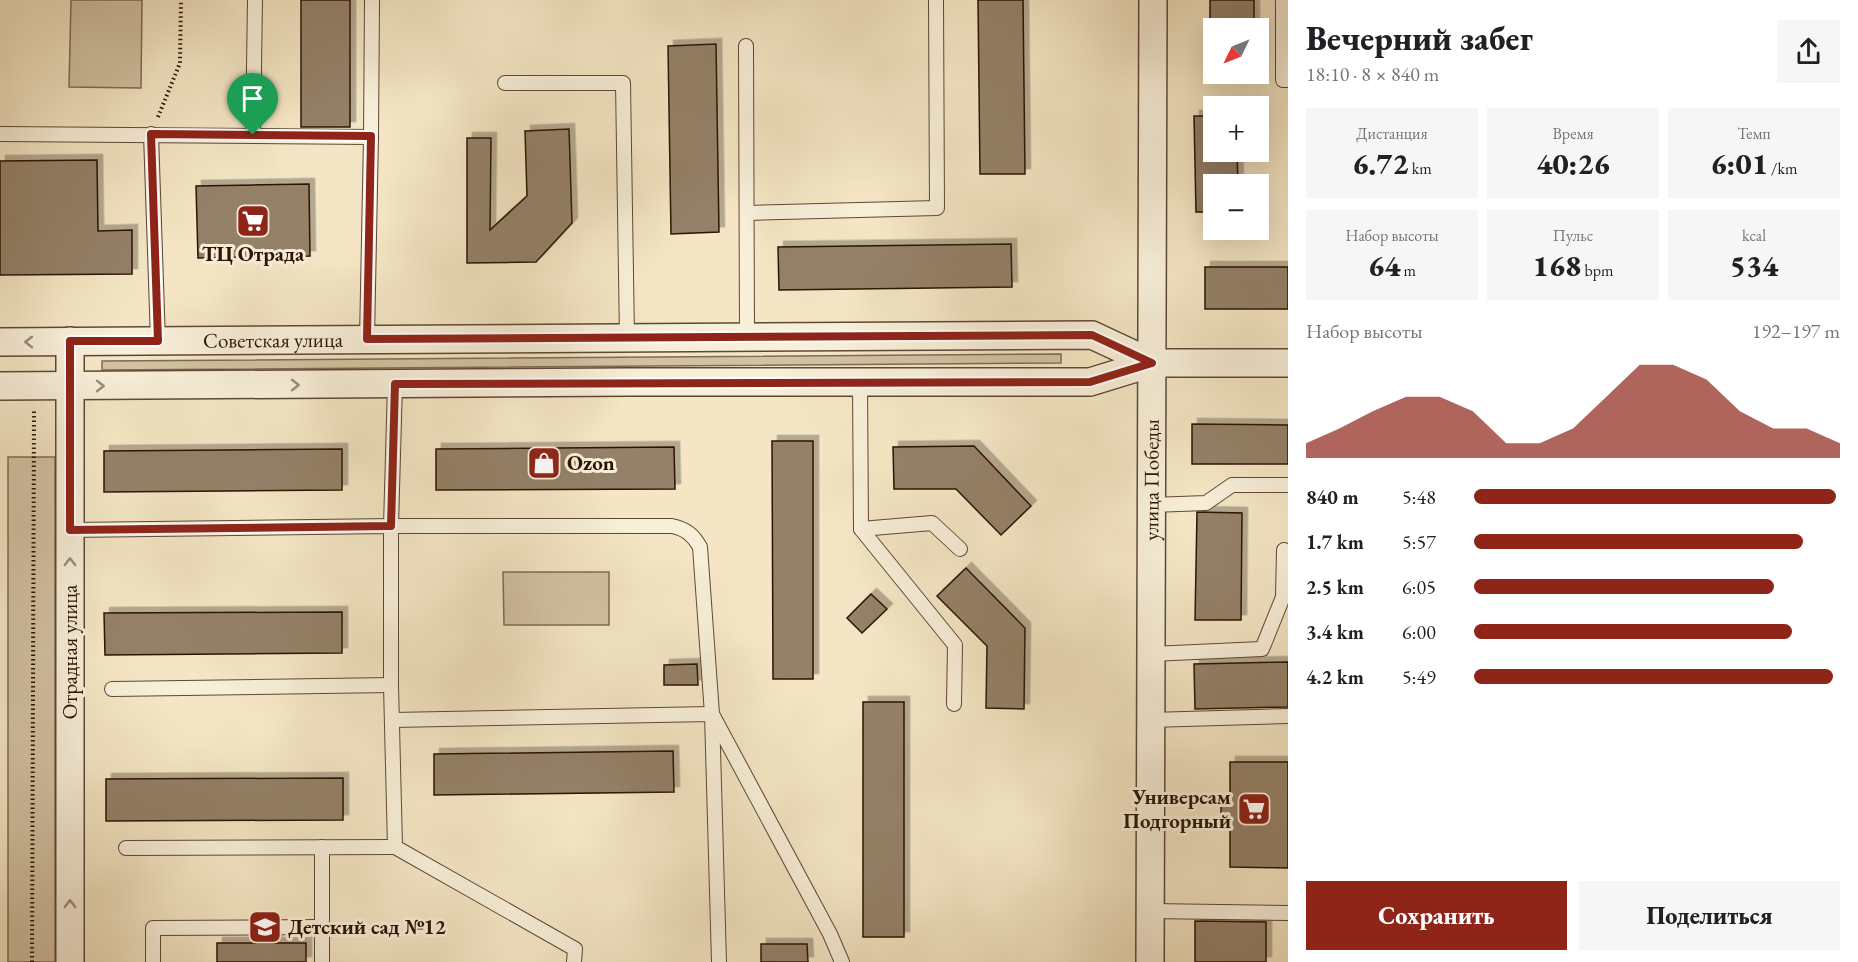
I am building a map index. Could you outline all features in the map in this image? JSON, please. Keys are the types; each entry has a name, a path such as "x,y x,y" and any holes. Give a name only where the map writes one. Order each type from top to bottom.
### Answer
{"street":[{"name":"улица Победы","path":"1150,962 1153,0"},
{"name":"Советская улица","path":"0,342 1092,335 1152,363"},
{"name":"Отрадная улица","path":"70,341 70,962"},
{"name":"Советская улица","path":"0,386 1090,382 1152,363 1288,363"}],"lane":[{"path":"253,135 255,0"},
{"path":"367,339 372,0"},
{"path":"747,213 937,208 936,0"},
{"path":"1283,0 1283,80 1288,80"},
{"path":"746,46 747,337"},
{"path":"505,83 623,83 627,338"},
{"path":"0,134 371,136"},
{"path":"151,134 158,341"},
{"path":"861,382 861,528 955,645 954,704"},
{"path":"395,384 391,526 391,684 395,847"},
{"path":"1152,506 1206,503 1232,484 1288,485"},
{"path":"861,528 932,523 960,549"},
{"path":"70,530 391,526 672,526 683,529 694,537 700,547 712,714 719,962"},
{"path":"1151,654 1262,649 1283,597 1284,550"},
{"path":"112,689 391,684"},
{"path":"392,720 712,714"},
{"path":"712,714 830,934 842,962"},
{"path":"1150,720 1288,716"},
{"path":"322,847 322,962"},
{"path":"126,848 395,847 574,949 574,962"},
{"path":"1150,911 1288,913"},
{"path":"153,962 153,928 322,927"}],"path":[{"path":"151,134 180,63 181,0"},
{"path":"32,962 34,411"}],"shaded area":[{"path":"71,0 142,0 141,88 69,87"},
{"path":"1061,354 1061,363 102,370 102,361"},
{"path":"8,457 55,457 55,962 8,962"},
{"path":"503,572 609,572 609,625 504,625"}],"building":[{"path":"301,0 350,0 350,127 301,127"},
{"path":"978,0 1023,0 1025,174 980,174"},
{"path":"1210,0 1254,0 1254,18 1210,18"},
{"path":"716,44 719,232 671,234 668,46"},
{"path":"1194,116 1203,116 1203,162 1237,162 1238,174 1203,174 1203,212 1196,212"},
{"path":"569,129 572,223 536,262 467,263 467,138 491,138 490,230 527,196 525,131"},
{"path":"97,160 98,231 132,230 132,274 0,275 0,161"},
{"name":"ТЦ Отрада","path":"309,184 310,256 198,258 196,186"},
{"path":"1011,244 1012,287 779,290 778,247"},
{"path":"1205,267 1288,267 1288,309 1205,309"},
{"path":"1192,424 1288,425 1288,464 1192,464"},
{"path":"772,441 813,441 813,679 773,679"},
{"path":"974,446 1031,506 1001,535 956,489 894,489 893,447"},
{"path":"674,447 675,489 436,490 436,449"},
{"path":"342,449 342,490 104,492 104,451"},
{"path":"1197,512 1242,513 1241,620 1195,620"},
{"path":"966,568 1025,628 1024,709 986,708 987,646 937,596"},
{"path":"871,594 887,609 862,633 847,618"},
{"path":"342,612 342,653 105,655 104,613"},
{"path":"1288,662 1288,707 1195,709 1194,664"},
{"path":"697,664 698,685 664,685 664,665"},
{"path":"863,702 904,702 904,937 863,937"},
{"path":"673,751 674,792 434,795 434,754"},
{"name":"Универсам Подгорный","path":"1230,762 1288,762 1288,868 1230,867 1230,829 1221,829 1221,802 1230,802"},
{"path":"343,778 343,820 106,821 106,779"},
{"path":"1195,921 1266,922 1266,962 1195,962"},
{"path":"217,943 306,943 306,962 217,962"},
{"path":"761,944 807,944 808,962 761,962"}],"place":[{"name":"ТЦ Отрада","path":"253,221"},
{"name":"Ozon","path":"544,463"},
{"name":"Универсам Подгорный","path":"1254,809"},
{"name":"Детский сад №12","path":"265,927"}],"route":[{"path":"151,134 253,135 371,136 367,339 1092,335 1152,363 1090,382 395,384 391,526 70,530 70,341 158,341 151,134"}]}
